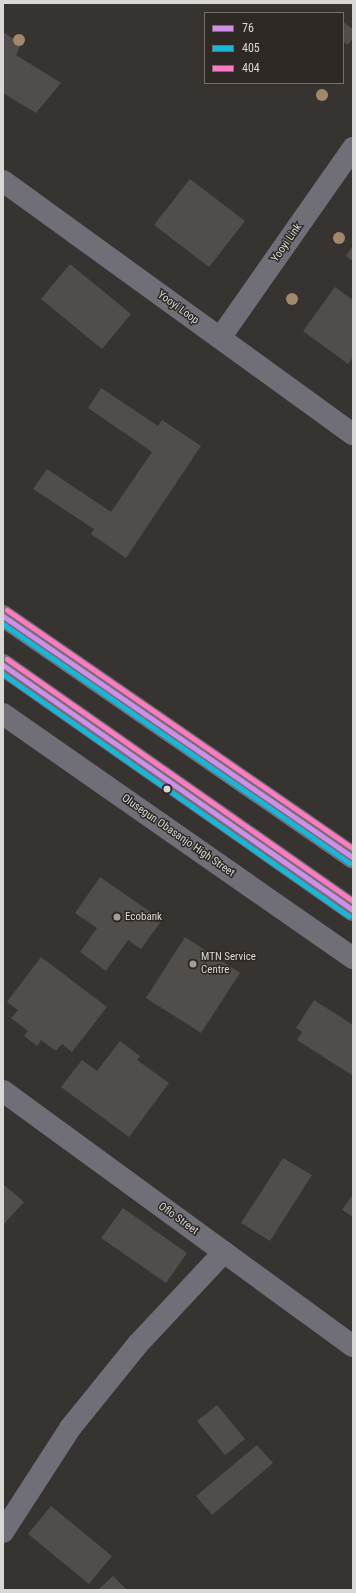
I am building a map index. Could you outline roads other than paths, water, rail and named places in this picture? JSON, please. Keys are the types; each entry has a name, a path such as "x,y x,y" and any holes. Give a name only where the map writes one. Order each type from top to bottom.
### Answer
{"main road":[{"path":"3,616 353,857"},
{"path":"3,665 353,910"}],"street":[{"name":"Yooyi Link","path":"220,338 353,148"},
{"name":"Yooyi Loop","path":"3,181 353,434"},
{"name":"Olusegun Obasanjo High Street","path":"6,722 353,958"},
{"name":"Oflo Street","path":"3,1091 353,1346"},
{"path":"3,1532 71,1427 138,1344 224,1252"}],"place":[{"name":"Ecobank","path":"117,917"},
{"name":"MTN Service Centre","path":"193,964"}]}
